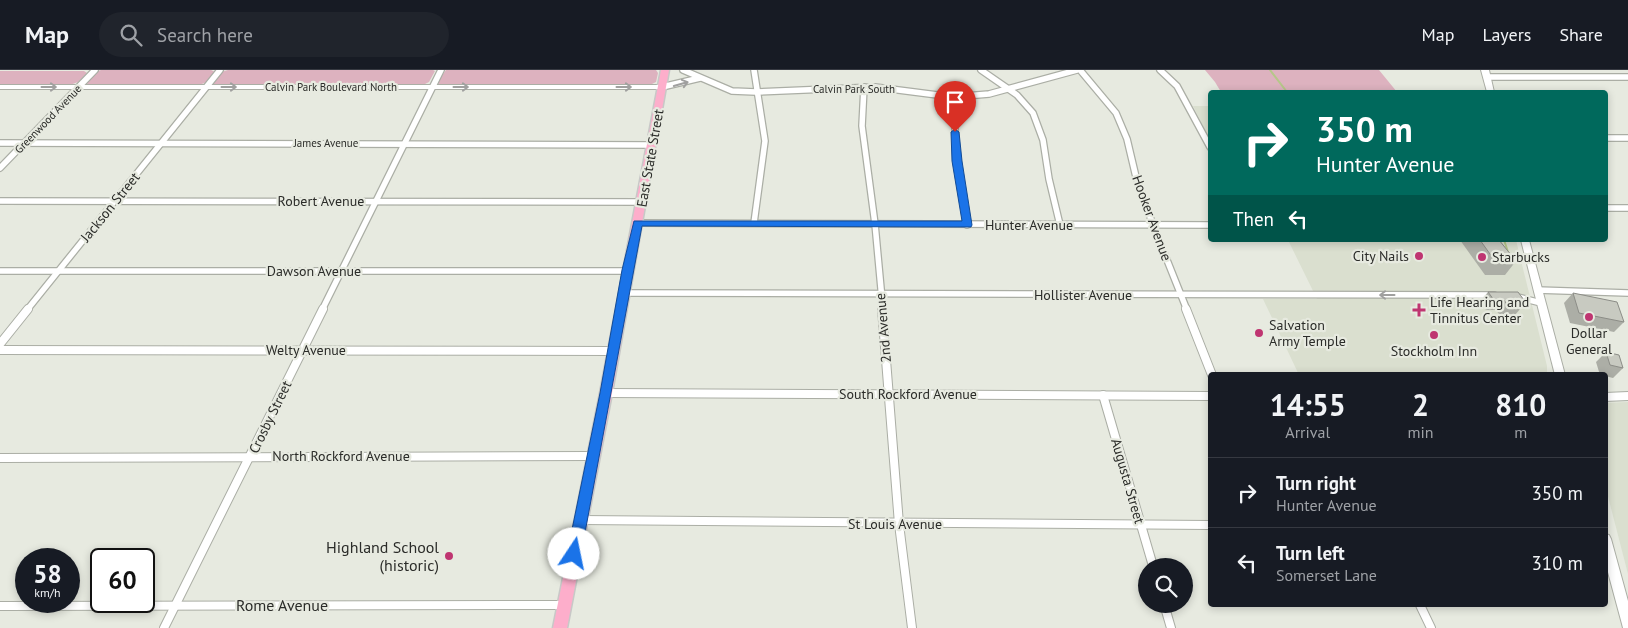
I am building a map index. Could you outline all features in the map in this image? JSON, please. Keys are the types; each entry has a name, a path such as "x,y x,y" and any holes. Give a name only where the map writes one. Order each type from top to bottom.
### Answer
{"main road":[{"name":"East State Street","path":"560,628 592,456 606,393 627,270 642,202 665,70"}],"street":[{"name":"Greenwood Avenue","path":"0,168 95,70"},
{"name":"Jackson Street","path":"0,344 220,70"},
{"name":"Crosby Street","path":"164,628 441,70"},
{"name":"Calvin Park South","path":"683,70 732,91 756,92 864,87 953,97 989,94 1078,70"},
{"path":"754,70 756,92 766,141 754,223"},
{"path":"981,70 1010,89 1027,105 1036,118 1044,140 1050,180 1060,225"},
{"name":"Hooker Avenue","path":"1078,70 1116,113 1127,139 1136,176 1153,225 1211,372"},
{"path":"1160,70 1177,86 1208,143"},
{"path":"1490,90 1486,73 1628,77"},
{"path":"662,87 700,78"},
{"name":"Calvin Park Boulevard North","path":"0,87 662,87"},
{"name":"2nd Avenue","path":"864,87 862,126 881,295 899,524 912,628"},
{"path":"953,97 957,161 967,225"},
{"path":"1608,138 1628,138"},
{"name":"James Avenue","path":"0,143 652,145"},
{"name":"Robert Avenue","path":"0,201 642,202"},
{"path":"1608,208 1628,208"},
{"name":"Hunter Avenue","path":"638,223 1208,225"},
{"path":"1525,242 1559,372"},
{"name":"Dawson Avenue","path":"0,271 627,270"},
{"path":"1537,290 1628,292"},
{"name":"Hollister Avenue","path":"624,293 1498,295"},
{"path":"1508,295 1541,303"},
{"name":"Welty Avenue","path":"0,350 613,351"},
{"name":"South Rockford Avenue","path":"606,393 1208,396"},
{"name":"Augusta Street","path":"1103,395 1151,558"},
{"path":"1608,397 1628,396"},
{"name":"North Rockford Avenue","path":"0,458 592,456"},
{"name":"St Louis Avenue","path":"580,520 1208,525"},
{"path":"1608,548 1625,600 1628,624"},
{"name":"Rome Avenue","path":"0,606 564,605"},
{"path":"1421,607 1431,628"},
{"path":"1167,613 1171,628"}],"shaded area":[{"path":"101,70 211,70 215,72 207,82 199,85 86,85 96,72"},
{"path":"228,70 435,71 429,82 423,85 213,84 221,72"},
{"path":"446,70 656,70 658,73 656,82 650,85 439,85 438,81"},
{"path":"1205,70 1379,70 1395,90 1220,90"},
{"path":"0,71 84,71 87,73 78,82 70,85 0,85"},
{"path":"1193,106 1208,106 1208,136"},
{"path":"1289,242 1516,242 1547,372 1298,372 1263,299 1317,299"},
{"path":"1628,402 1628,574 1608,497 1608,403"}],"building":[{"path":"1481,242 1501,242 1516,261 1495,261"},
{"path":"1488,292 1518,292 1524,300 1516,300 1522,307 1509,307 1504,300 1494,300"},
{"path":"1573,293 1617,302 1624,322 1579,313"},
{"path":"1606,352 1619,355 1623,368 1610,365"}],"waterway":[{"path":"1270,70 1285,90"},
{"path":"1505,242 1509,255"}],"place":[{"name":"City Nails","path":"1419,256"},
{"name":"Starbucks","path":"1482,257"},
{"name":"Life Hearing and Tinnitus Center","path":"1419,310"},
{"name":"Dollar General","path":"1589,317"},
{"name":"Salvation Army Temple","path":"1259,333"},
{"name":"Stockholm Inn","path":"1434,335"},
{"name":"Highland School (historic)","path":"449,556"}],"route":[{"path":"574,554 606,393 627,270 638,223 967,225 957,161 955,132"}]}
